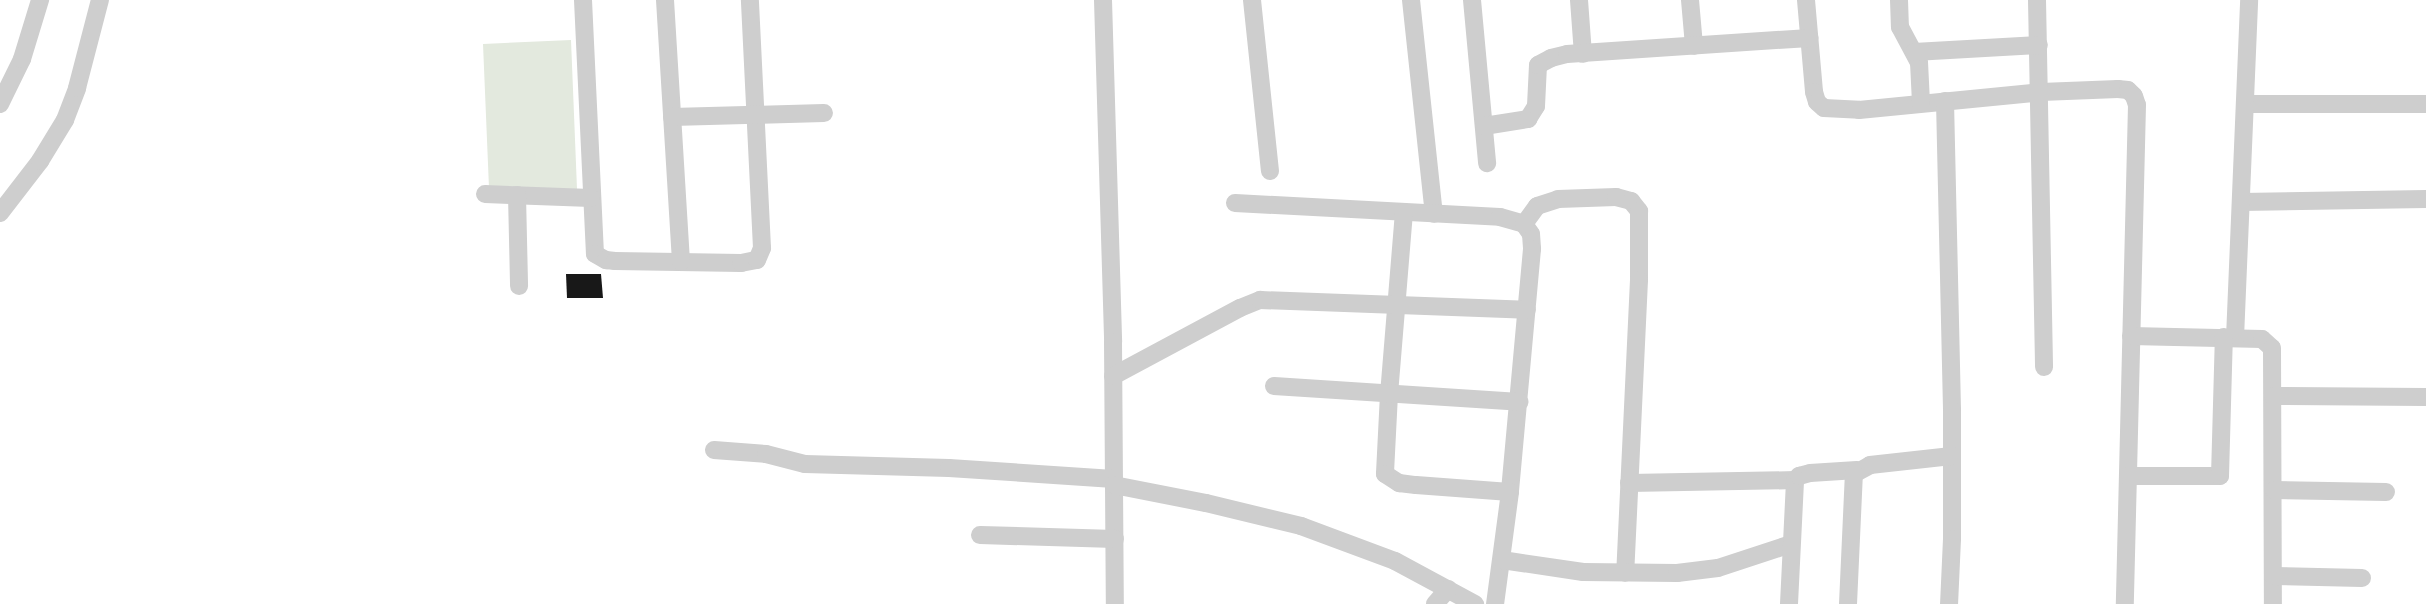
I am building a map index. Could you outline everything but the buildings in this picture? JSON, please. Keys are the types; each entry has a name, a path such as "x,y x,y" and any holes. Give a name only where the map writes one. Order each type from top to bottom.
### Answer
{"street":[{"path":"0,104 22,59 40,0"},
{"path":"0,213 40,161 65,120 77,88 100,0"},
{"path":"583,0 593,247 599,257 615,261 751,262 761,254 750,0"},
{"path":"665,0 681,262"},
{"path":"1103,0 1113,376 1115,604"},
{"path":"1252,0 1270,171"},
{"path":"1411,0 1434,214"},
{"path":"1472,0 1487,163"},
{"path":"1579,0 1583,54"},
{"path":"1690,0 1694,46"},
{"path":"1806,0 1814,92 1817,102 1824,108 1859,110 2040,92 2118,89 2128,90 2134,96 2137,105 2125,604"},
{"path":"1899,0 1900,27 1919,62 1921,104"},
{"path":"2037,0 2044,367"},
{"path":"2128,476 2220,476 2241,201 2248,0"},
{"path":"1484,126 1528,119 1536,106 1538,65 1551,58 1809,38"},
{"path":"1914,52 2039,45"},
{"path":"1945,101 1952,456 1949,604"},
{"path":"2245,104 2426,104"},
{"path":"672,117 755,113 824,113"},
{"path":"485,194 591,198"},
{"path":"517,195 519,286"},
{"path":"1524,224 1537,206 1558,199 1616,197 1631,201 1639,211 1639,280 1624,573"},
{"path":"2241,201 2426,199"},
{"path":"1235,203 1500,217 1524,224 1531,234 1532,249 1519,402 1495,604"},
{"path":"1404,212 1385,474 1390,479 1416,485 1510,492"},
{"path":"1113,376 1240,308 1260,300 1527,310"},
{"path":"2131,336 2267,341 2273,356 2274,396 2273,604"},
{"path":"1274,386 1519,402"},
{"path":"2274,396 2426,397"},
{"path":"714,450 766,454 805,464 926,467 1114,482 1301,526 1395,561 1475,604"},
{"path":"1789,604 1795,480 1798,476 1952,456"},
{"path":"1848,604 1852,480 1857,470"},
{"path":"1629,483 1795,480"},
{"path":"2274,490 2386,492"},
{"path":"980,535 1115,539"},
{"path":"1502,560 1583,572 1704,571 1791,544"},
{"path":"2273,576 2362,578"},
{"path":"1435,604 1448,589"}],"shaded area":[{"path":"571,40 577,189 489,188 483,44"}]}
